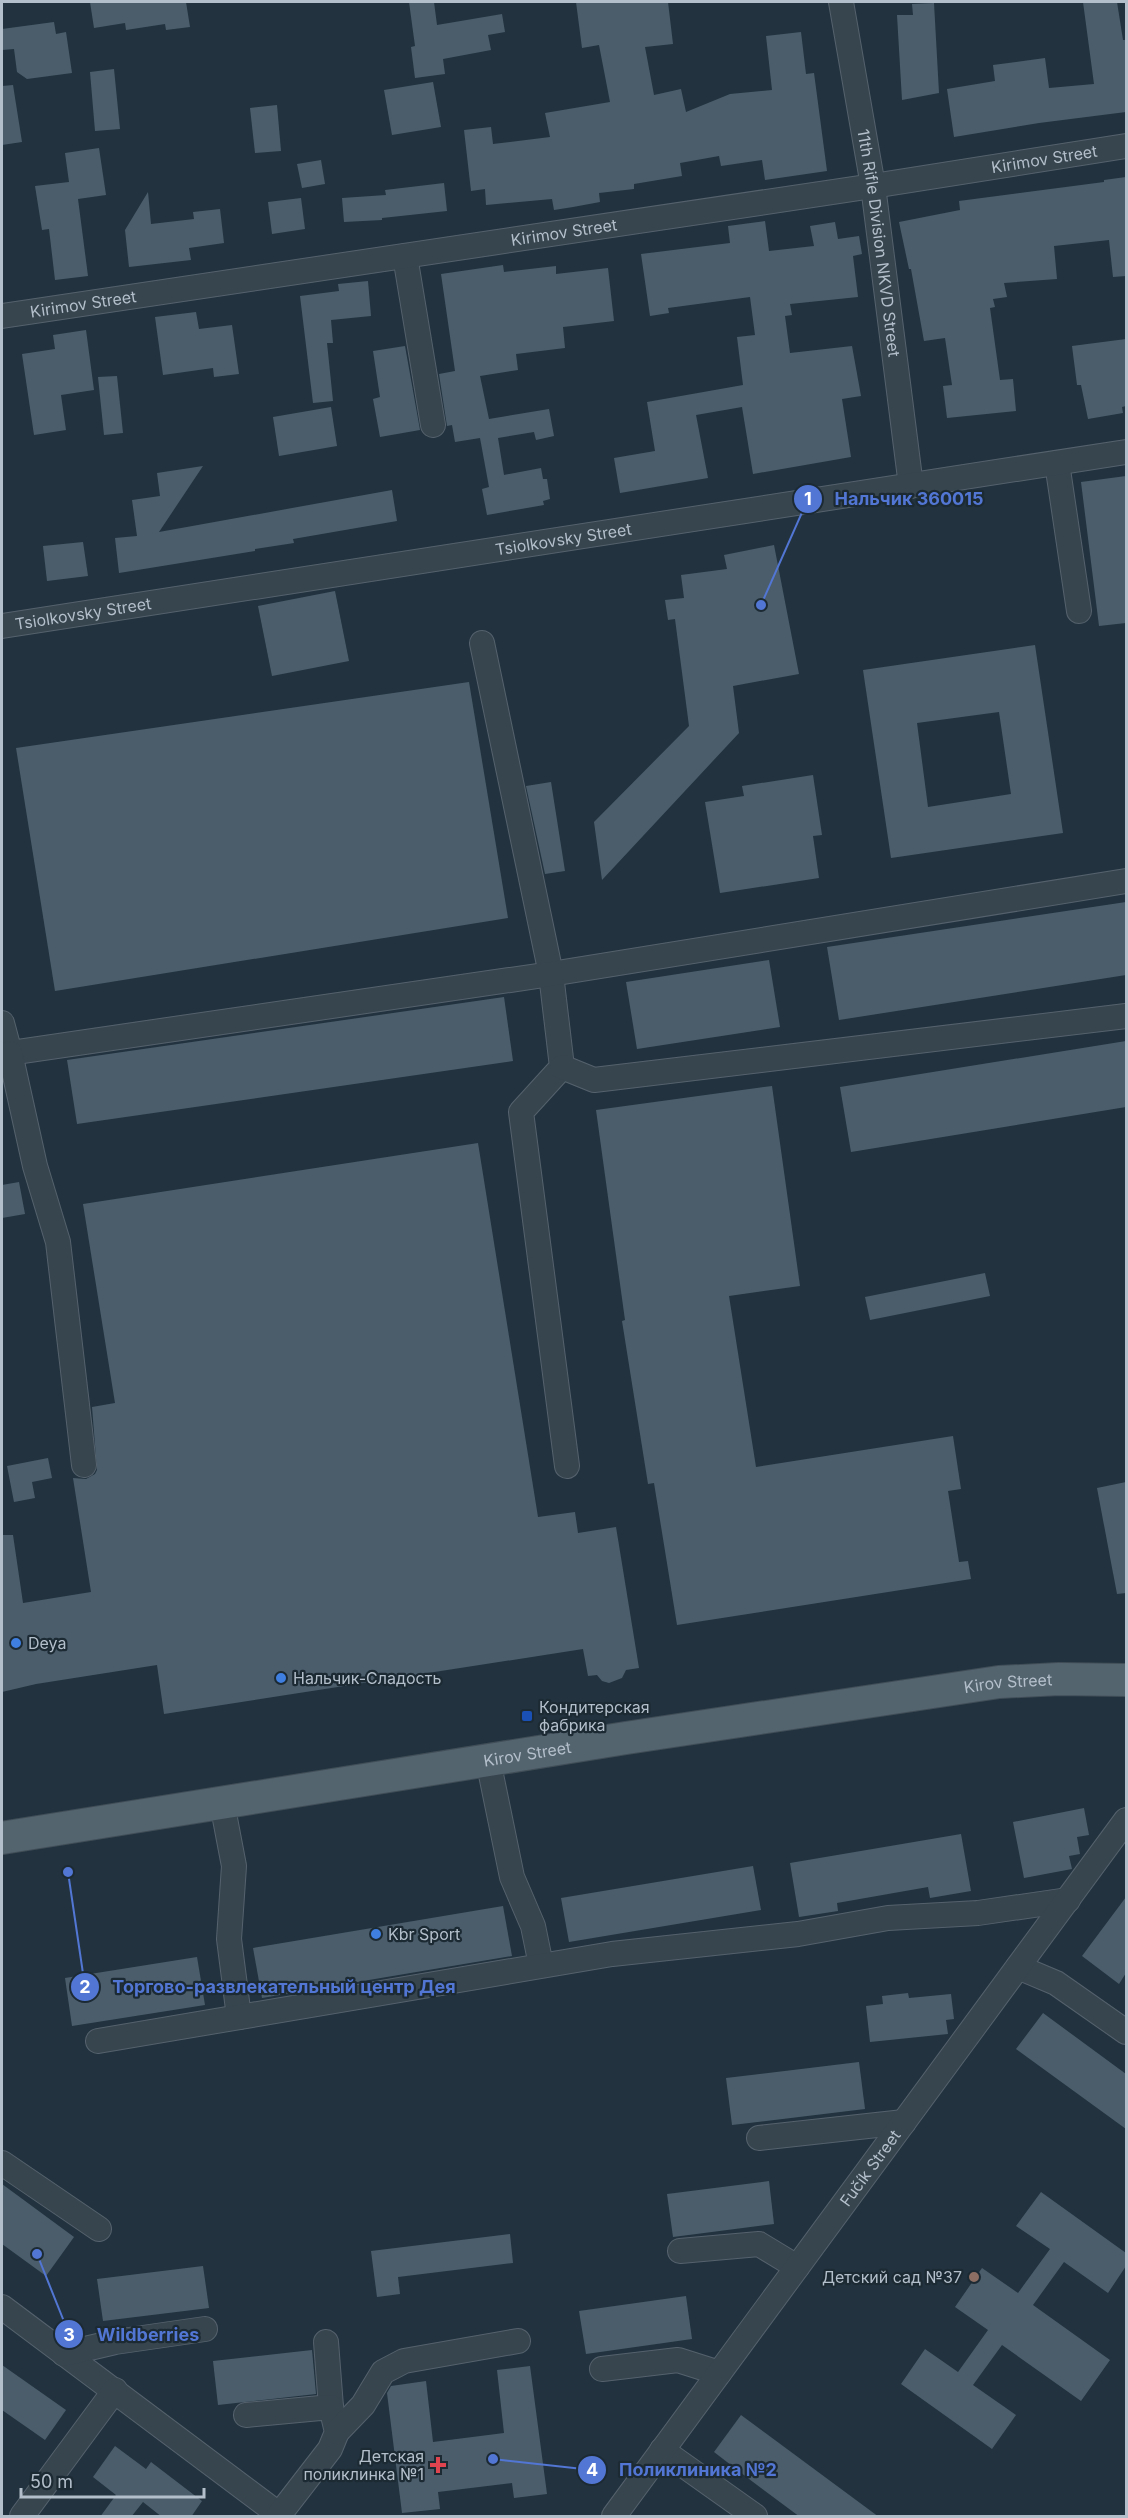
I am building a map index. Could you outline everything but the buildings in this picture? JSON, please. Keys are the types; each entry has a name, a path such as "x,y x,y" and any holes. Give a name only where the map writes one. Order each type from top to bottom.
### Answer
{"main road":[{"name":"Kirov Street","path":"2,1838 488,1760 999,1682 1059,1679 1126,1680"}],"street":[{"name":"11th Rifle Division NKVD Street","path":"841,2 873,186 911,486"},
{"name":"Kirimov Street","path":"2,316 1126,146"},
{"path":"405,256 433,425"},
{"name":"Tsiolkovsky Street","path":"2,626 1126,452"},
{"path":"1057,463 1079,611"},
{"path":"482,643 551,974 562,1066 521,1112 567,1466"},
{"path":"10,1053 551,974 1126,881"},
{"path":"562,1066 594,1080 1126,1016"},
{"path":"2,1023 34,1166 58,1242 84,1465"},
{"path":"488,1760 512,1877 533,1926 540,1965"},
{"path":"222,1803 234,1866 229,1939 239,2017"},
{"name":"Fučík Street","path":"614,2517 1126,1820"},
{"path":"98,2041 612,1954 798,1934 888,1918 978,1913 1068,1900"},
{"path":"1018,1967 1056,1983 1126,2033"},
{"path":"759,2138 904,2122"},
{"path":"2,2163 99,2229"},
{"path":"680,2251 759,2244 797,2267"},
{"path":"2,2307 280,2516 330,2449 337,2432 363,2405 383,2372 404,2361 518,2342"},
{"path":"64,2354 116,2342 205,2330"},
{"path":"326,2342 332,2407 337,2432"},
{"path":"602,2369 678,2360 719,2373"},
{"path":"22,2517 115,2390"},
{"path":"246,2415 332,2407"},
{"path":"662,2450 755,2517"}],"place":[{"name":"Нальчик 360015","path":"761,605"},
{"name":"Deya","path":"16,1643"},
{"name":"Нальчик-Сладость","path":"281,1678"},
{"name":"Кондитерская фабрика","path":"527,1716"},
{"name":"Торгово-развлекательный центр Дея","path":"68,1872"},
{"name":"Kbr Sport","path":"376,1934"},
{"name":"Wildberries","path":"37,2254"},
{"name":"Детский сад №37","path":"974,2277"},
{"name":"Поликлиника №2","path":"493,2459"},
{"name":"Детская поликлинка №1","path":"438,2465"}]}
